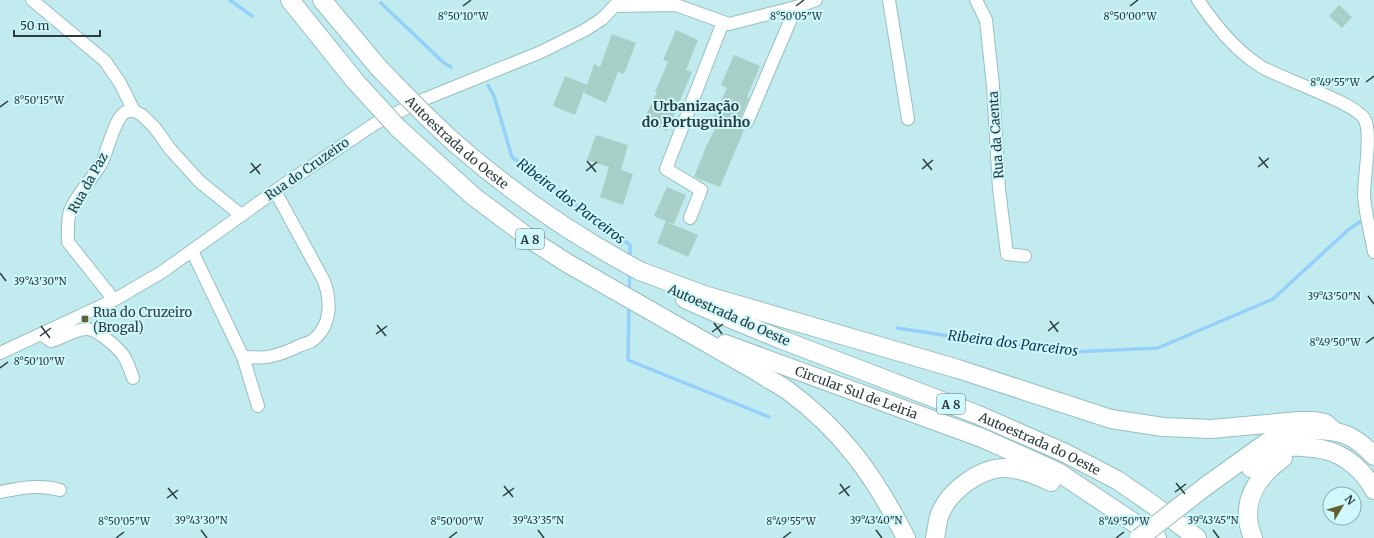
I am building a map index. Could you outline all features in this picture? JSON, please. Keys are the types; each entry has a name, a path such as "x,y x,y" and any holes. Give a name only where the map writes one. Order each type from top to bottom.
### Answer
{"highway":[{"name":"A 8","path":"290,0 354,81 398,128 473,196 533,241 567,263 678,326"},
{"name":"Autoestrada do Oeste","path":"322,0 379,68 456,144 489,171 563,225 607,254 640,271 654,281 692,296 773,336 976,414 1063,452 1117,480 1197,538"},
{"path":"692,296 958,369 1111,419 1163,427 1211,429 1300,421 1325,423 1333,430"},
{"name":"Circular Sul de Leiria","path":"678,326 982,438 1058,472 1158,538"},
{"path":"678,326 786,389 817,414 845,442 861,462 891,508 906,538"},
{"path":"1158,538 1251,452 1276,436 1294,430 1333,430 1356,440 1374,456"},
{"path":"1139,538 1210,491 1282,448 1292,446 1326,450 1345,459 1361,472 1374,490"},
{"path":"1253,538 1248,514 1251,495 1255,486 1261,477 1275,464 1283,458 1305,448"},
{"path":"936,538 940,513 948,501 966,482 991,470 1005,468 1020,470 1036,475 1074,492 1087,491"}],"street":[{"path":"32,0 105,61 120,84 134,112 142,115 155,128 170,149 200,182 240,215"},
{"path":"618,3 676,5 730,24 796,7 816,0"},
{"path":"889,0 908,119"},
{"name":"Rua da Caenta","path":"976,0 986,20 1007,254 1025,256"},
{"path":"1198,0 1216,26 1237,47 1261,66 1358,111 1365,119 1368,130 1364,196 1374,252"},
{"name":"Rua do Cruzeiro","path":"0,354 114,300 162,272 240,215 355,136 390,115 425,99 541,52 585,30 602,19 618,3"},
{"path":"747,122 796,7"},
{"path":"690,218 701,190 666,169 723,22"},
{"name":"Rua da Paz","path":"114,300 68,242 70,212 101,162 117,122 127,111 134,112"},
{"path":"242,357 266,357 286,353 313,340 322,330 328,317 330,306 329,293 324,281 275,191"},
{"path":"192,251 242,357 258,406"},
{"path":"41,334 51,341 60,339 78,330 88,329 96,332 122,354 128,363 133,378"},
{"path":"0,492 25,487 51,488 60,490"}],"building":[{"path":"1339,5 1352,17 1342,28 1329,16"},
{"path":"676,30 698,40 686,70 692,72 667,131 643,121 657,92 655,92 668,62 663,60"},
{"path":"612,34 636,43 624,74 618,72 606,103 584,93 586,86 575,115 553,106 565,76 587,85 594,64 600,67"},
{"path":"734,55 760,66 747,97 749,98 740,119 740,128 744,130 720,187 694,177 706,147 720,119 714,116 727,88 721,85"},
{"path":"596,135 628,145 621,170 633,174 623,205 600,197 609,167 587,160"},
{"path":"667,187 686,195 674,224 667,222 698,235 688,257 657,243 666,221 654,216"}],"waterway":[{"name":"Ribeira dos Parceiros","path":"230,0 252,16"},
{"name":"Ribeira dos Parceiros","path":"381,3 444,63 451,67"},
{"name":"Ribeira dos Parceiros","path":"488,85 494,96 512,157 630,245 630,259"},
{"name":"Ribeira dos Parceiros","path":"897,328 982,341 1072,352 1158,348 1273,299 1348,230 1364,219"},
{"name":"Ribeira dos Parceiros","path":"629,291 630,271"},
{"name":"Ribeira dos Parceiros","path":"629,305 628,360 769,417"}],"place":[{"name":"Rua do Cruzeiro (Brogal)","path":"85,319"}],"district":[{"name":"Urbanização do Portuguinho","path":"696,114"}]}
